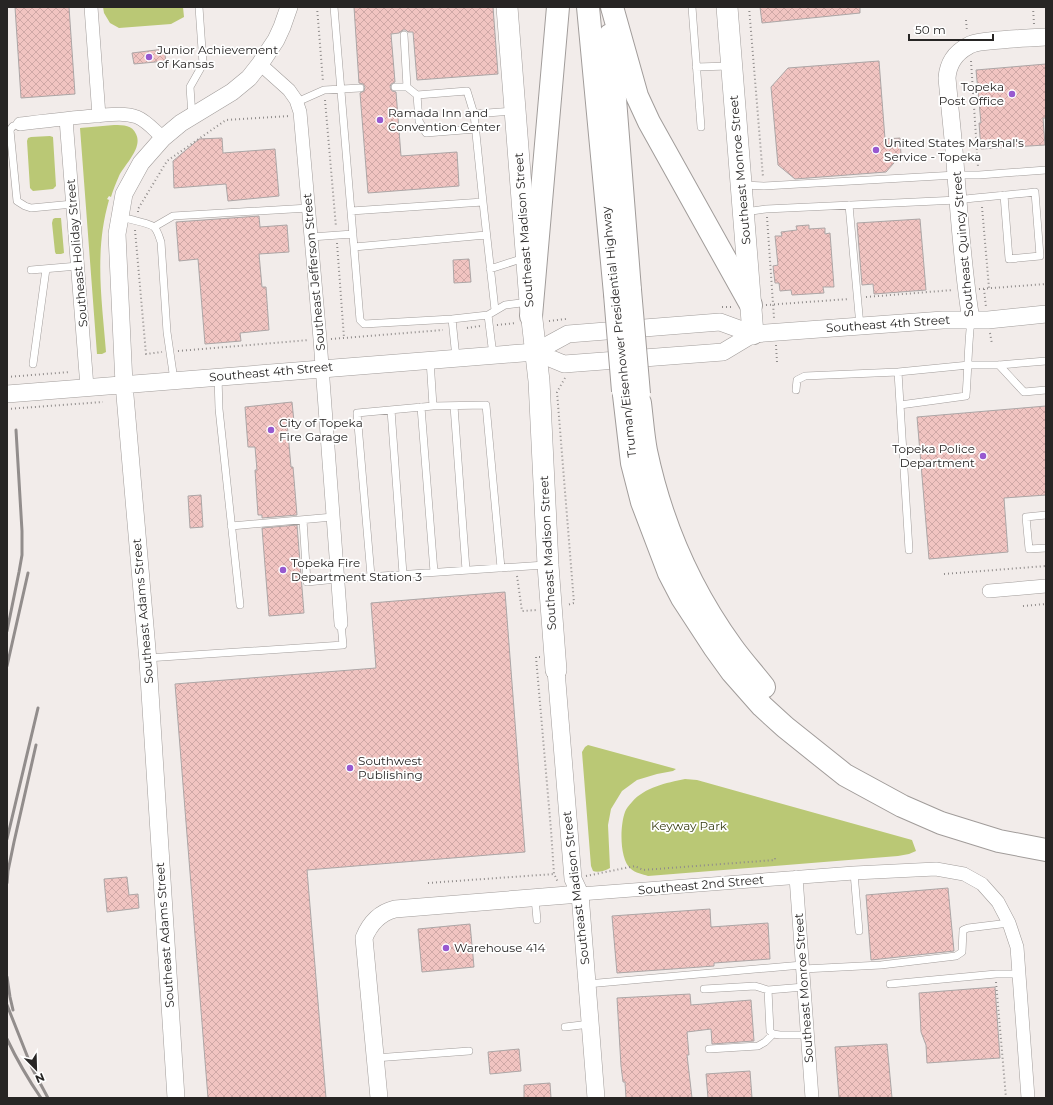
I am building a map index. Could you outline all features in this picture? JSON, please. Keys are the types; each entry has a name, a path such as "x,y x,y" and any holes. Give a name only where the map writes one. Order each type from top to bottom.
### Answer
{"highway":[{"path":"531,313 558,7"},
{"name":"Truman/Eisenhower Presidential Highway","path":"588,7 622,292 631,395 668,529 678,572 682,598 723,647 732,672 762,706 785,727 845,775 904,801 941,823 999,841 1046,850"},
{"path":"611,7 637,96 649,122 751,305"},
{"name":"Truman/Eisenhower Presidential Highway","path":"611,7 610,34 622,292"},
{"name":"Truman/Eisenhower Presidential Highway","path":"904,801 1021,834 1046,838"}],"main road":[{"name":"Southeast Madison Street","path":"507,7 526,258 539,381 548,565 550,663"},
{"name":"Southeast Monroe Street","path":"727,7 753,334"}],"street":[{"path":"91,7 99,116"},
{"name":"Southeast Adams Street","path":"176,1098 147,658 124,384 117,234 124,194 141,163 163,138 181,123 232,92 249,78 276,40 288,7"},
{"path":"963,49 977,43 1041,37"},
{"name":"Southeast Quincy Street","path":"963,49 954,56 947,70 947,78 965,289 971,320"},
{"path":"260,64 289,90 299,110"},
{"name":"Southeast Jefferson Street","path":"299,110 320,339 341,624"},
{"path":"20,124 118,114 137,118 147,123 163,138"},
{"name":"Southeast Holiday Street","path":"66,119 88,387"},
{"name":"Southeast 4th Street","path":"7,394 535,352 568,334 720,322 753,334 943,320 988,320 1046,314"},
{"name":"Southeast 4th Street","path":"535,352 564,364 723,352 753,334"},
{"path":"989,591 1046,586"},
{"name":"Southeast Madison Street","path":"550,663 573,879 580,894 596,1098"},
{"name":"Southeast 2nd Street","path":"375,1058 364,938 373,921 386,911 395,909 796,877 936,869 964,874 982,884 998,902 1009,923"},
{"name":"Southeast Monroe Street","path":"796,877 812,1098"},
{"path":"1009,923 1017,947 1028,1098"},
{"path":"375,1058 379,1098"}],"lane":[{"path":"192,116 190,86 204,64 199,7"},
{"path":"334,7 360,320 364,324 452,319 488,315 505,305 531,313"},
{"path":"692,7 701,127"},
{"path":"404,35 407,87"},
{"path":"696,68 732,66"},
{"path":"395,87 407,87 417,95 467,91 474,114 476,129 495,310"},
{"path":"299,110 324,90 360,88"},
{"path":"417,95 419,121 426,133 476,129"},
{"path":"474,114 515,111"},
{"path":"20,124 13,126 10,130 17,201 31,208 73,204"},
{"path":"741,185 764,186 1046,170"},
{"path":"743,212 766,209 958,200 981,198 1004,195 1035,192 1040,256 1009,259 1004,195"},
{"path":"351,211 483,202"},
{"path":"849,205 860,326"},
{"path":"154,227 173,216 308,208"},
{"path":"120,217 151,225 157,230 161,242 167,332 174,380"},
{"path":"311,237 353,234"},
{"path":"354,247 486,235"},
{"path":"490,269 526,258"},
{"path":"31,270 78,266"},
{"path":"33,364 46,269"},
{"path":"488,315 493,355"},
{"path":"452,319 456,358"},
{"name":"Southeast Quincy Street","path":"900,405 966,396 969,365 968,346 971,320"},
{"path":"430,360 433,406"},
{"path":"796,390 797,380 805,376 898,372 969,365 999,365 1046,361"},
{"path":"999,365 1024,392 1046,390"},
{"path":"898,372 909,550"},
{"path":"218,377 219,409 240,606"},
{"path":"371,576 357,413 433,406 486,405 501,568"},
{"path":"454,406 466,570"},
{"path":"421,407 434,572"},
{"path":"391,410 403,574"},
{"path":"1046,515 1026,517 1029,549 1046,548"},
{"path":"232,526 333,517"},
{"path":"303,520 307,582 371,576 548,565"},
{"path":"147,658 343,645 341,624"},
{"path":"854,873 859,931"},
{"path":"535,898 537,920"},
{"path":"587,984 768,968 881,965 956,956 962,952 963,930 968,928 1009,923"},
{"path":"890,984 996,974 1019,974"},
{"path":"704,989 754,986 768,990 804,987"},
{"path":"768,990 770,1031 773,1034 780,1035 808,1035"},
{"path":"565,1026 590,1024"},
{"path":"709,1049 758,1046 765,1042 773,1034"},
{"path":"375,1058 469,1051"}],"path":[{"path":"317,7 333,185 344,338"},
{"path":"1033,7 1041,37"},
{"path":"966,20 963,49 979,175"},
{"path":"299,110 226,120 167,161 138,209 136,221 135,231 146,354 490,326 531,313 568,319 568,334"},
{"path":"981,198 989,288"},
{"path":"719,308 1046,284"},
{"path":"564,364 566,379 558,392 574,603"},
{"path":"7,377 70,372"},
{"path":"7,409 103,402"},
{"path":"944,574 1046,566"},
{"path":"1023,606 1046,604"},
{"path":"550,663 536,657 554,874 558,882 635,866 643,870 775,860 775,856"},
{"path":"428,883 554,874"},
{"path":"996,974 1006,1098"}],"green space":[{"path":"103,7 183,7 184,17 171,24 119,28 110,23 104,13"},
{"path":"124,125 130,127 138,139 135,150 119,176 111,197 109,196 107,199 109,200 104,219 100,257 101,295 106,352 97,354 80,128"},
{"path":"31,137 53,137 56,186 53,189 33,191 30,188 27,141 28,138"},
{"path":"61,218 64,253 61,254 56,254 55,252 52,223 53,219"},
{"path":"588,745 676,769 637,780 622,791 611,809 608,825 610,868 599,872 593,871 591,866 582,752"},
{"name":"Keyway Park","path":"685,779 697,780 912,840 916,851 898,856 648,876 635,872 627,864 624,858 622,825 626,810 637,797 649,789"}],"building":[{"path":"15,7 69,7 75,94 21,98"},
{"name":"Ramada Inn and Convention Center","path":"354,7 493,7 498,74 417,80 413,32 403,30 399,33 391,34 395,82 391,84 390,87 392,91 396,92 401,156 457,152 459,186 368,193 360,93 364,91 365,87 363,84 359,83"},
{"path":"760,7 860,7 860,13 762,23"},
{"name":"Junior Achievement of Kansas","path":"164,49 166,61 134,64 132,53"},
{"path":"879,61 885,139 900,138 901,155 886,172 795,179 778,165 771,87 788,68"},
{"name":"Topeka Post Office","path":"1046,64 1046,118 1043,118 1045,145 981,149 979,123 981,123 976,70"},
{"path":"222,138 223,153 275,149 279,196 228,201 226,184 174,188 173,161 199,139"},
{"path":"259,216 260,227 287,225 289,252 259,254 262,287 266,287 269,330 240,333 241,341 205,344 198,259 179,261 176,222"},
{"path":"920,219 926,290 874,294 873,284 862,285 857,223"},
{"path":"809,225 809,229 825,228 825,234 830,233 834,287 823,287 824,293 792,295 791,290 780,291 779,283 775,283 773,266 778,265 775,236 782,236 781,232 797,230 796,226"},
{"path":"469,259 471,282 454,283 453,260"},
{"path":"292,402 294,422 287,422 297,515 262,518 262,515 258,515 255,447 248,447 245,407"},
{"name":"Topeka Police Department","path":"1046,406 1046,495 1004,498 1008,552 929,559 917,417"},
{"path":"201,495 203,527 190,528 188,496"},
{"name":"Topeka Fire Department Station 3","path":"297,525 304,613 269,616 262,528"},
{"name":"Southwest Publishing","path":"505,592 525,852 307,870 326,1098 208,1098 175,684 376,668 371,603"},
{"path":"127,877 129,895 138,894 139,908 107,912 104,879"},
{"path":"948,888 954,951 871,960 866,895"},
{"path":"710,909 711,927 768,923 770,959 714,963 714,966 617,973 612,916"},
{"name":"Warehouse 414","path":"470,924 474,967 422,972 418,929"},
{"path":"995,987 1000,1058 927,1063 926,1045 921,1032 919,993"},
{"path":"690,994 691,1005 751,1000 754,1041 712,1044 711,1029 687,1032 689,1055 687,1055 692,1098 626,1098 625,1082 623,1082 621,1066 617,998"},
{"path":"887,1044 892,1098 839,1098 835,1047"},
{"path":"519,1049 521,1071 490,1074 488,1052"},
{"path":"750,1071 752,1098 708,1098 706,1074"},
{"path":"550,1083 551,1098 524,1098 524,1085"}],"railway":[{"path":"7,631 22,555 16,430"},
{"path":"7,666 28,573"},
{"path":"7,839 38,708"},
{"path":"7,883 14,842 36,745"},
{"path":"7,977 13,1010"},
{"path":"7,1005 32,1068 48,1098"},
{"path":"7,1039 41,1098"}],"place":[{"name":"Junior Achievement of Kansas","path":"149,57"},
{"name":"Topeka Post Office","path":"1012,94"},
{"name":"Ramada Inn and Convention Center","path":"380,120"},
{"name":"United States Marshal's Service - Topeka","path":"876,150"},
{"name":"City of Topeka Fire Garage","path":"271,430"},
{"name":"Topeka Police Department","path":"983,456"},
{"name":"Topeka Fire Department Station 3","path":"283,570"},
{"name":"Southwest Publishing","path":"350,768"},
{"name":"Warehouse 414","path":"446,948"}]}
